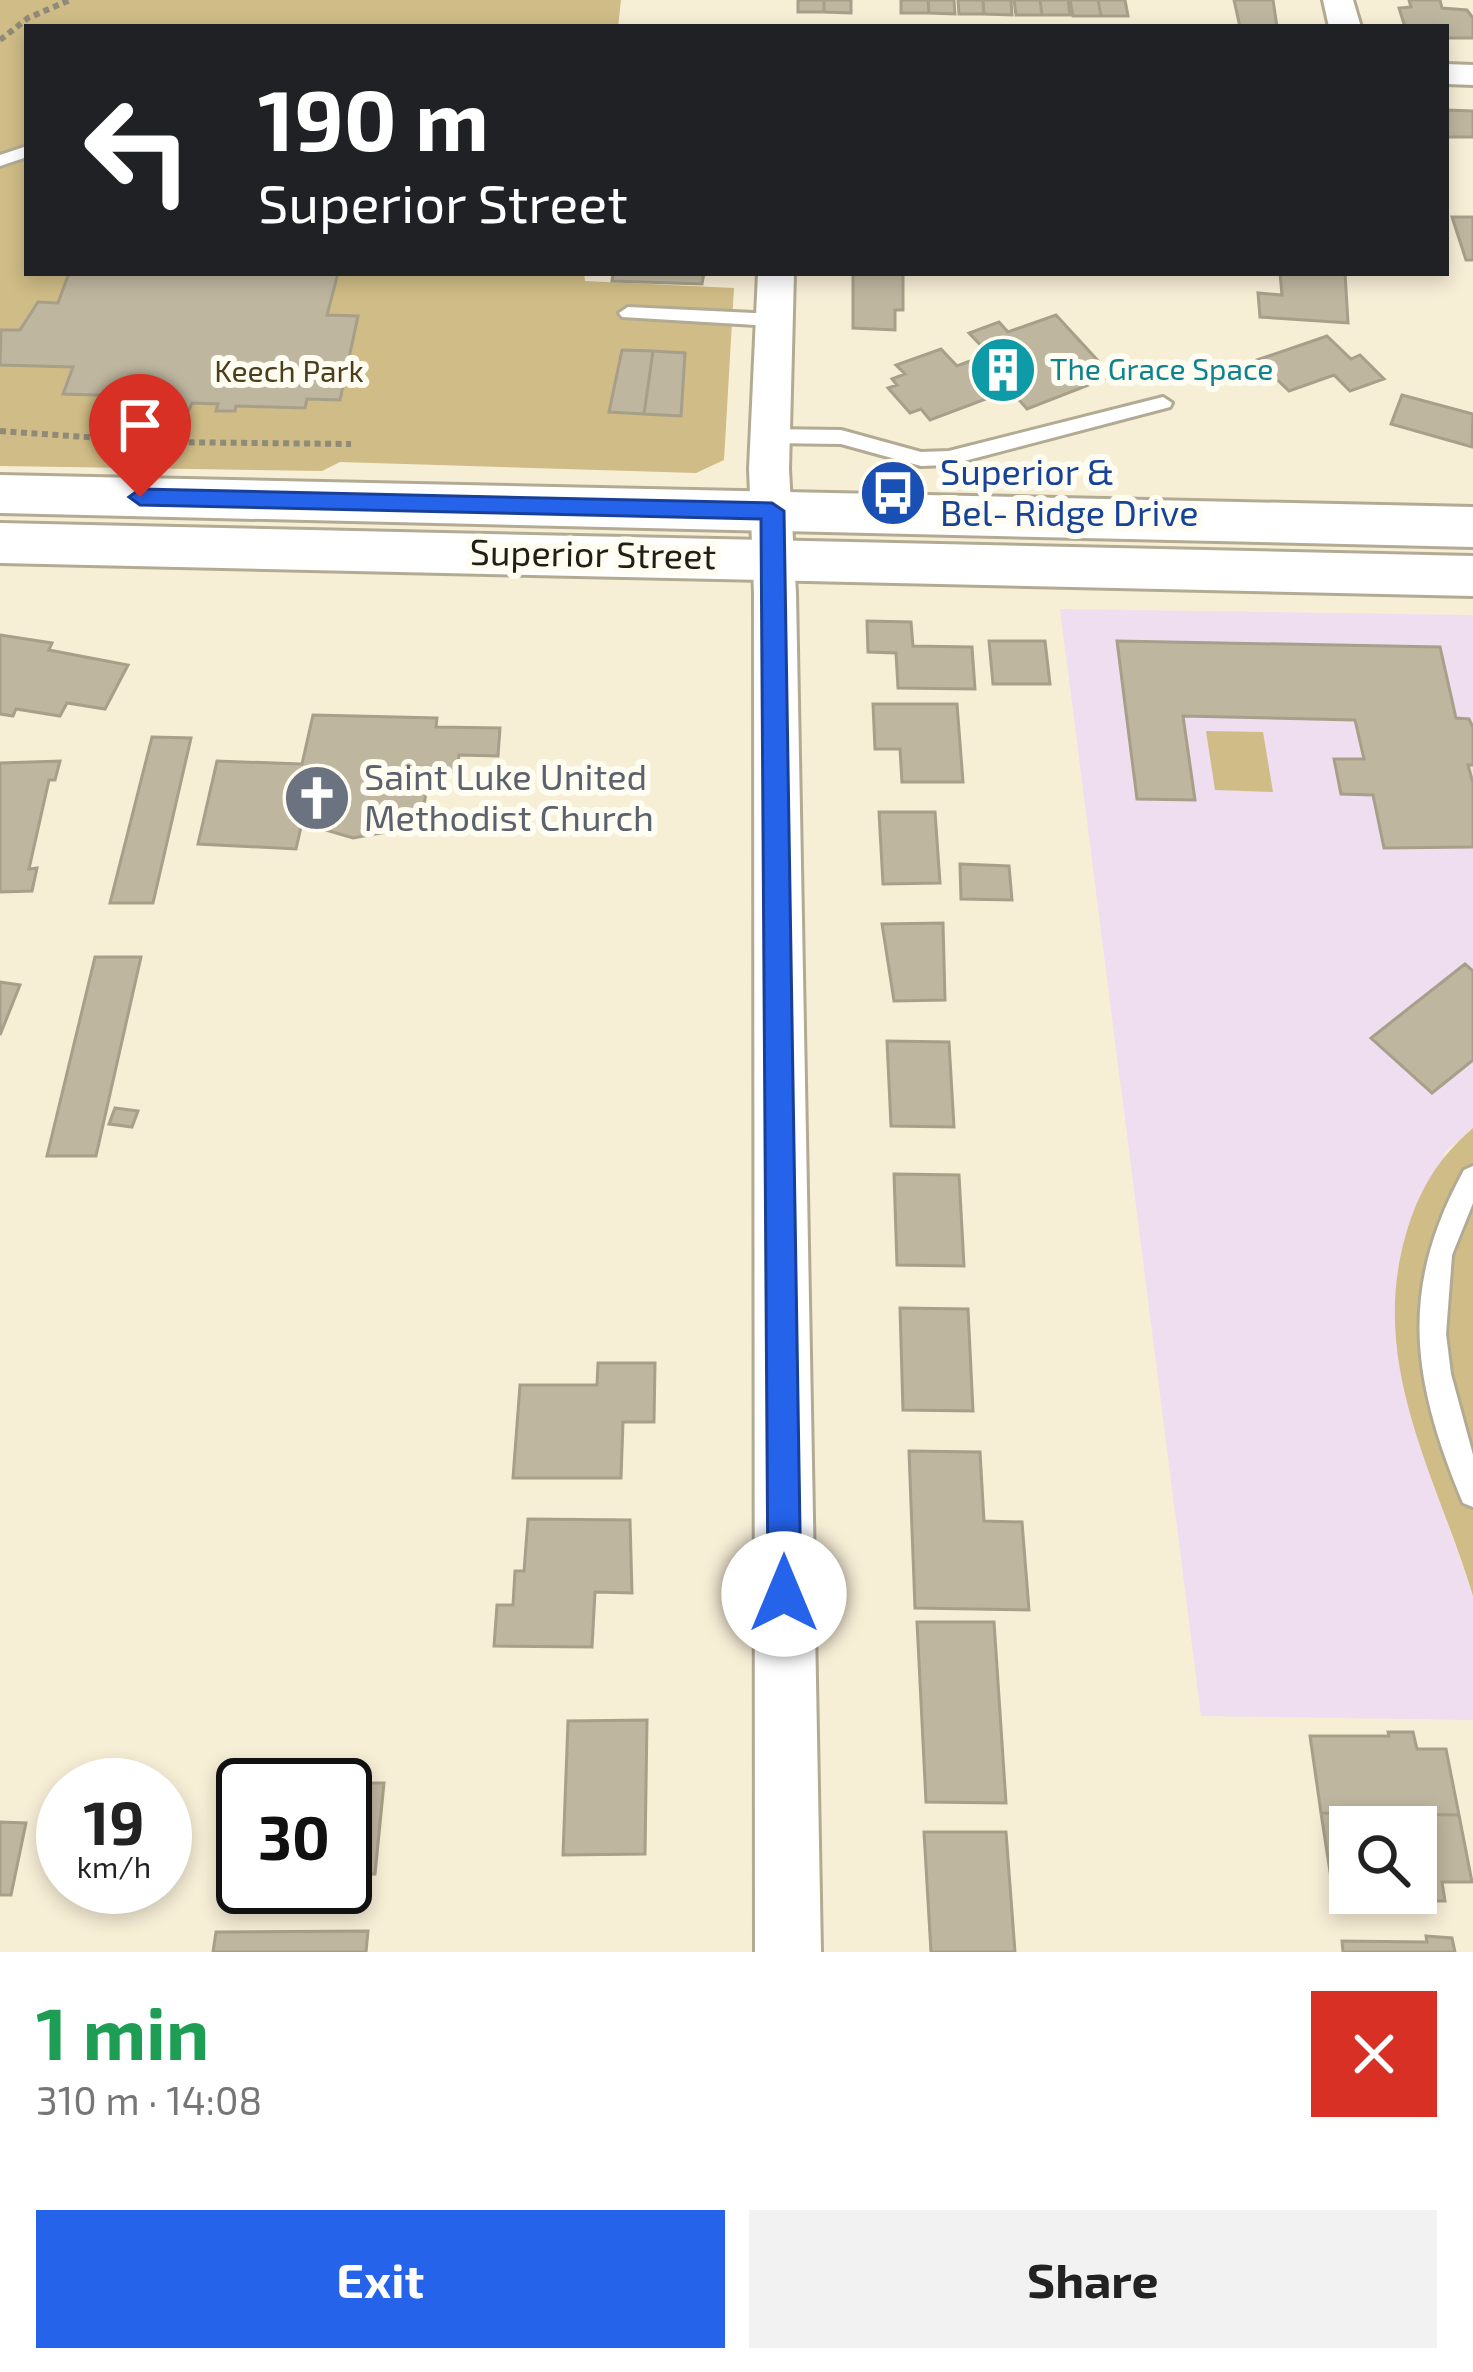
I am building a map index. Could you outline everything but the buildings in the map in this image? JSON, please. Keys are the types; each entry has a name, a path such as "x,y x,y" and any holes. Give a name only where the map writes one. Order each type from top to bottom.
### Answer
{"main road":[{"name":"Superior Street","path":"0,494 1473,576"},
{"name":"Superior Street","path":"0,543 1473,527"}],"street":[{"path":"776,276 770,436 788,1952"}],"lane":[{"path":"628,314 772,320"},
{"path":"770,436 841,437 921,460 949,458 1163,403"},
{"path":"1473,1178 1458,1201 1438,1252 1430,1289 1437,1392 1473,1493"}],"path":[{"path":"0,40 28,17 70,0"},
{"path":"0,431 157,442 351,444"}],"shaded area":[{"path":"1060,609 1473,615 1473,1128 1444,1153 1427,1464 1473,1596 1473,1720 1201,1716"}],"green space":[{"name":"Keech Park","path":"0,0 621,0 618,24 24,24 24,276 584,276 585,281 734,288 724,460 696,473 340,462 322,471 0,466"},
{"path":"1206,731 1263,732 1273,792 1215,790"},
{"path":"1473,1128 1473,1596 1411,1418 1395,1329 1396,1282 1411,1218 1440,1163"}],"place":[{"name":"The Grace Space","path":"1003,370"},
{"name":"Superior & Bel‐Ridge Drive","path":"893,493"},
{"name":"Saint Luke United Methodist Church","path":"317,798"}],"route":[{"path":"140,497 772,511 784,1594"}]}
